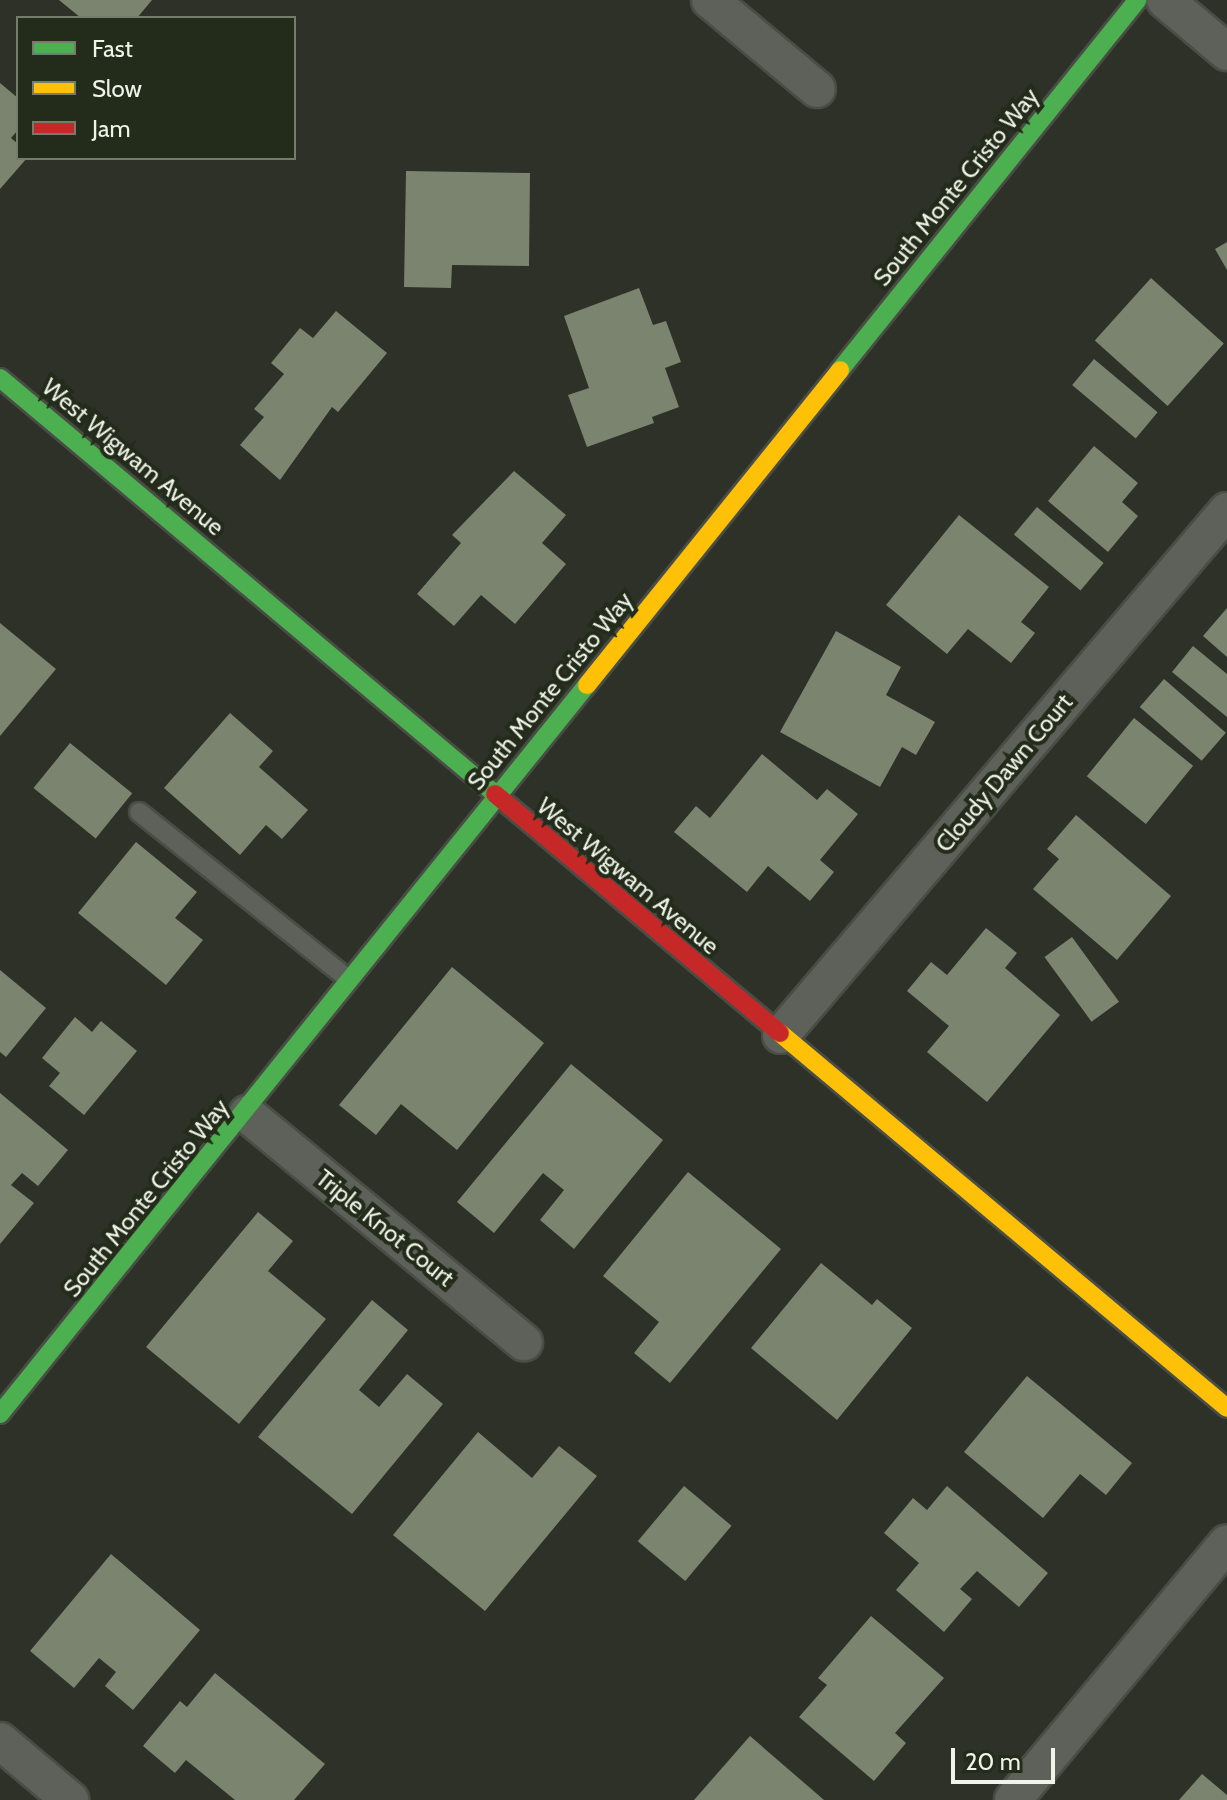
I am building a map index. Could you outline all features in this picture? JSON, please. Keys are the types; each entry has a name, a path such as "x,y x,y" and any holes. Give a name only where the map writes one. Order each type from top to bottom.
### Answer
{"street":[{"path":"710,0 817,89"},
{"name":"South Monte Cristo Way","path":"0,1414 247,1114 348,979 1138,0"},
{"path":"1165,0 1227,52"},
{"name":"West Wigwam Avenue","path":"0,378 1227,1408"},
{"name":"Cloudy Dawn Court","path":"781,1035 1227,511"},
{"name":"Triple Knot Court","path":"247,1114 524,1342"},
{"path":"1013,1800 1227,1543"},
{"path":"0,1741 70,1800"}],"lane":[{"path":"139,812 348,979"}],"building":[{"path":"59,0 152,0 139,16 79,16"},
{"path":"0,83 16,96 16,132 11,138 16,142 16,160 25,160 0,189"},
{"path":"406,171 530,173 529,266 452,265 451,288 404,287"},
{"path":"1227,242 1227,270 1215,249"},
{"path":"1151,278 1224,344 1168,406 1095,340"},
{"path":"639,288 653,325 666,321 681,362 665,368 679,407 652,417 654,423 587,447 568,395 589,388 564,316"},
{"path":"336,311 387,353 338,412 332,407 280,480 240,445 264,417 254,409 284,374 271,363 300,328 313,338"},
{"path":"1094,359 1158,412 1136,438 1072,385"},
{"path":"1094,446 1138,483 1122,502 1138,516 1108,552 1048,501"},
{"path":"514,471 566,515 542,543 566,564 515,624 481,595 454,626 417,594 461,543 452,535"},
{"path":"1037,507 1104,563 1081,591 1014,535"},
{"path":"959,515 1049,587 1021,622 1035,633 1011,663 968,629 947,654 886,605"},
{"path":"1227,608 1227,657 1203,636"},
{"path":"0,623 56,669 0,736"},
{"path":"836,631 901,667 886,695 935,722 916,755 902,747 880,787 780,732"},
{"path":"1193,646 1227,674 1227,717 1172,672"},
{"path":"1164,679 1226,733 1202,761 1140,707"},
{"path":"230,713 273,751 259,767 308,810 282,839 266,825 240,855 164,788"},
{"path":"1134,718 1193,766 1146,824 1087,776"},
{"path":"70,743 132,793 96,838 33,788"},
{"path":"762,754 817,800 827,789 858,814 820,860 834,872 810,901 768,866 747,892 674,832 696,806 710,818"},
{"path":"1076,815 1171,896 1117,960 1033,889 1059,859 1047,849"},
{"path":"136,842 197,892 175,918 203,940 166,985 78,913"},
{"path":"986,928 1017,953 1005,968 1060,1015 987,1102 927,1052 949,1026 907,991 931,962 947,975"},
{"path":"1072,937 1119,1002 1092,1022 1044,957"},
{"path":"452,967 544,1043 457,1150 401,1104 376,1135 339,1105"},
{"path":"0,970 46,1008 6,1057 0,1052"},
{"path":"75,1017 92,1032 101,1021 137,1051 84,1115 49,1086 60,1073 42,1058"},
{"path":"571,1064 663,1140 574,1249 540,1220 564,1190 543,1173 494,1233 457,1202"},
{"path":"0,1093 68,1150 38,1186 22,1173 11,1185 34,1203 0,1244"},
{"path":"688,1172 781,1249 670,1383 634,1353 659,1322 603,1276"},
{"path":"258,1212 293,1241 268,1271 326,1319 239,1424 146,1347"},
{"path":"821,1263 872,1305 877,1299 912,1328 837,1420 751,1348"},
{"path":"372,1300 408,1330 359,1390 379,1407 407,1374 443,1404 352,1514 258,1437"},
{"path":"1027,1376 1132,1463 1106,1495 1080,1474 1043,1518 964,1452"},
{"path":"478,1432 532,1478 559,1446 597,1476 485,1611 393,1535"},
{"path":"684,1486 731,1526 685,1581 638,1541"},
{"path":"947,1486 1048,1573 1019,1607 977,1571 960,1589 972,1599 944,1632 896,1590 919,1563 884,1533 913,1498 927,1510"},
{"path":"111,1554 200,1630 133,1710 105,1686 116,1672 99,1658 74,1688 30,1651"},
{"path":"871,1616 944,1678 895,1733 906,1743 874,1781 799,1717 827,1685 818,1678"},
{"path":"215,1673 325,1764 294,1800 235,1800 186,1760 175,1773 143,1746 180,1701 187,1707"},
{"path":"750,1736 824,1800 694,1800"},
{"path":"1202,1774 1227,1795 1227,1800 1179,1800"}],"traffic: fast":[{"path":"840,370 1138,0"},
{"path":"0,378 495,794"},
{"path":"0,1414 587,685"}],"traffic: slow":[{"path":"587,685 840,370"},
{"path":"780,1033 1227,1408"}],"traffic: jam":[{"path":"495,794 780,1033"}]}
